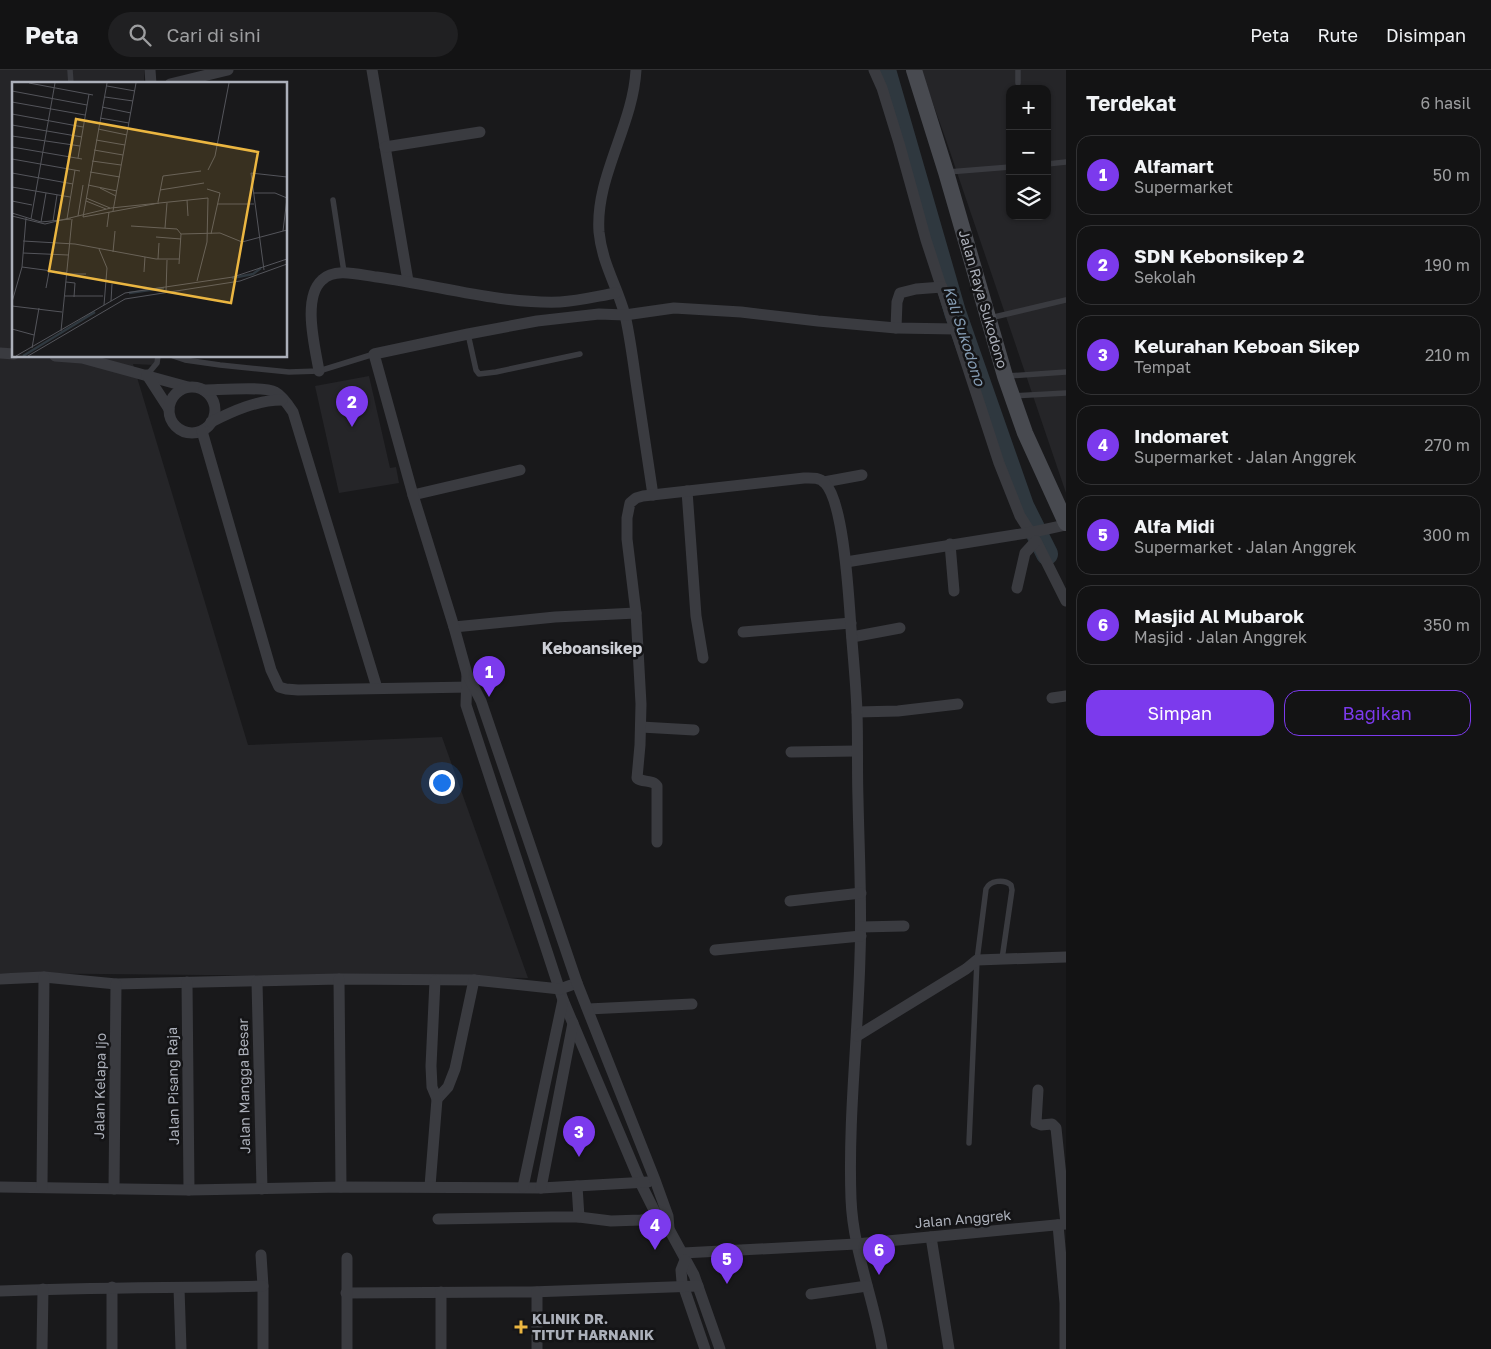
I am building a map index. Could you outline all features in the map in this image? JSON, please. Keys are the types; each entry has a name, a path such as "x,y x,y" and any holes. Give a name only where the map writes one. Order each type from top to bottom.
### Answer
{"main road":[{"name":"Jalan Raya Sukodono","path":"914,70 946,172 1005,376 1025,433 1063,520"}],"street":[{"path":"178,82 228,70"},
{"path":"372,70 408,281"},
{"path":"636,70 635,87 625,126 605,182 600,206 599,232 608,273 624,312 652,495"},
{"path":"874,70 882,88 926,240 999,463 1020,516 1033,535 1066,601"},
{"path":"386,147 480,132"},
{"path":"319,371 312,320 312,296 323,278 330,275 344,272 522,301 562,302 616,293"},
{"path":"896,328 897,302 900,293 916,289 942,287"},
{"path":"663,1217 655,1180 577,983 481,701 470,687 454,627 413,495 374,354 537,321 674,308 741,312 896,328 956,330"},
{"path":"86,358 204,390 257,389 274,391 286,402 293,412 377,688"},
{"path":"147,375 169,409 171,421 179,429 191,433 202,431 211,422 233,411 271,400 282,400"},
{"path":"169,409 172,399 178,391 188,387"},
{"path":"204,390 212,399 215,411 211,422"},
{"path":"202,431 271,670 279,687 286,690 470,687"},
{"path":"413,495 520,470"},
{"path":"657,842 657,786 653,782 637,778 641,726 640,672 636,613 627,539 627,518 630,503 636,498 652,495 804,478 814,478 824,482 862,474"},
{"path":"824,482 833,499 846,562 857,712 856,751 861,931 854,1070 851,1201 856,1244 879,1330 882,1349"},
{"path":"687,491 696,616 703,658"},
{"path":"846,562 950,544 1033,535 1063,520"},
{"path":"1017,588 1025,552 1033,535"},
{"path":"950,544 954,591"},
{"path":"454,627 555,617 636,613"},
{"path":"743,632 850,623"},
{"path":"852,637 900,628"},
{"path":"470,687 466,705 562,995 641,1184 663,1217 698,1286 720,1349"},
{"path":"1052,698 1066,696"},
{"path":"857,712 898,711 958,704"},
{"path":"641,726 694,730"},
{"path":"791,752 856,751"},
{"path":"790,901 861,893"},
{"path":"715,950 904,926"},
{"path":"857,1036 966,969 977,960 1066,958"},
{"path":"0,979 44,977 116,984 339,979 474,980 562,995"},
{"path":"42,1187 44,977"},
{"path":"339,979 341,1187"},
{"path":"430,1186 437,1099 432,1087 431,1066 436,980"},
{"path":"437,1099 448,1087 454,1069 474,980"},
{"name":"Jalan Pisang Raja","path":"186,982 189,1190"},
{"name":"Jalan Mangga Besar","path":"257,982 262,1189"},
{"path":"523,1187 562,995 577,983"},
{"name":"Jalan Kelapa Ijo","path":"114,1189 116,984"},
{"path":"588,1009 692,1004"},
{"path":"540,1188 574,1023"},
{"path":"1038,1090 1036,1123 1041,1125 1052,1124 1056,1128 1062,1224 1065,1348"},
{"path":"0,1187 189,1190 430,1186 540,1188 641,1184 655,1180"},
{"path":"577,1186 580,1217"},
{"path":"438,1219 580,1217 612,1221 663,1217"},
{"name":"Jalan Anggrek","path":"684,1257 856,1244 1062,1224"},
{"path":"931,1237 949,1349"},
{"path":"261,1256 263,1349"},
{"path":"684,1257 681,1270 684,1287 705,1349"},
{"path":"347,1258 347,1349"},
{"path":"0,1291 112,1287 263,1286"},
{"path":"346,1293 537,1292 698,1286"},
{"path":"811,1294 867,1286"},
{"path":"112,1287 112,1349"},
{"path":"179,1288 181,1349"},
{"path":"42,1349 43,1289"},
{"path":"440,1349 441,1292"},
{"path":"537,1292 537,1349"}],"lane":[{"path":"1018,70 1018,83"},
{"path":"1051,164 1066,162"},
{"path":"946,172 1006,167"},
{"path":"333,200 344,272"},
{"path":"988,318 1066,300"},
{"path":"468,334 476,370 479,374 580,354"},
{"path":"179,358 220,365 289,372 319,371 374,354"},
{"path":"147,375 157,363 158,358"},
{"path":"1005,376 1066,372"},
{"path":"1012,396 1066,394"},
{"path":"969,1143 977,960 986,889 992,882 1006,882 1011,885 1012,890 1002,959"}],"shaded area":[{"path":"0,70 144,70 144,82 12,82 12,358 156,358 155,365 133,364 248,745 442,737 528,978 0,973"},
{"path":"921,70 1066,70 1066,493 946,140"},
{"path":"369,376 390,468 396,467 399,483 339,493 315,386"}],"waterway":[{"name":"Kali Sukodono","path":"885,70 955,312 1023,506 1047,554"}],"place":[{"name":"SDN Kebonsikep 2","path":"352,427"},
{"name":"Alfamart","path":"489,697"},
{"name":"Kelurahan Keboan Sikep","path":"579,1157"},
{"name":"Indomaret","path":"655,1250"},
{"name":"Masjid Al Mubarok","path":"879,1275"},
{"name":"Alfa Midi","path":"727,1284"},
{"name":"KLINIK DR. TITUT HARNANIK","path":"521,1327"}],"district":[{"name":"Keboansikep","path":"592,648"}]}
